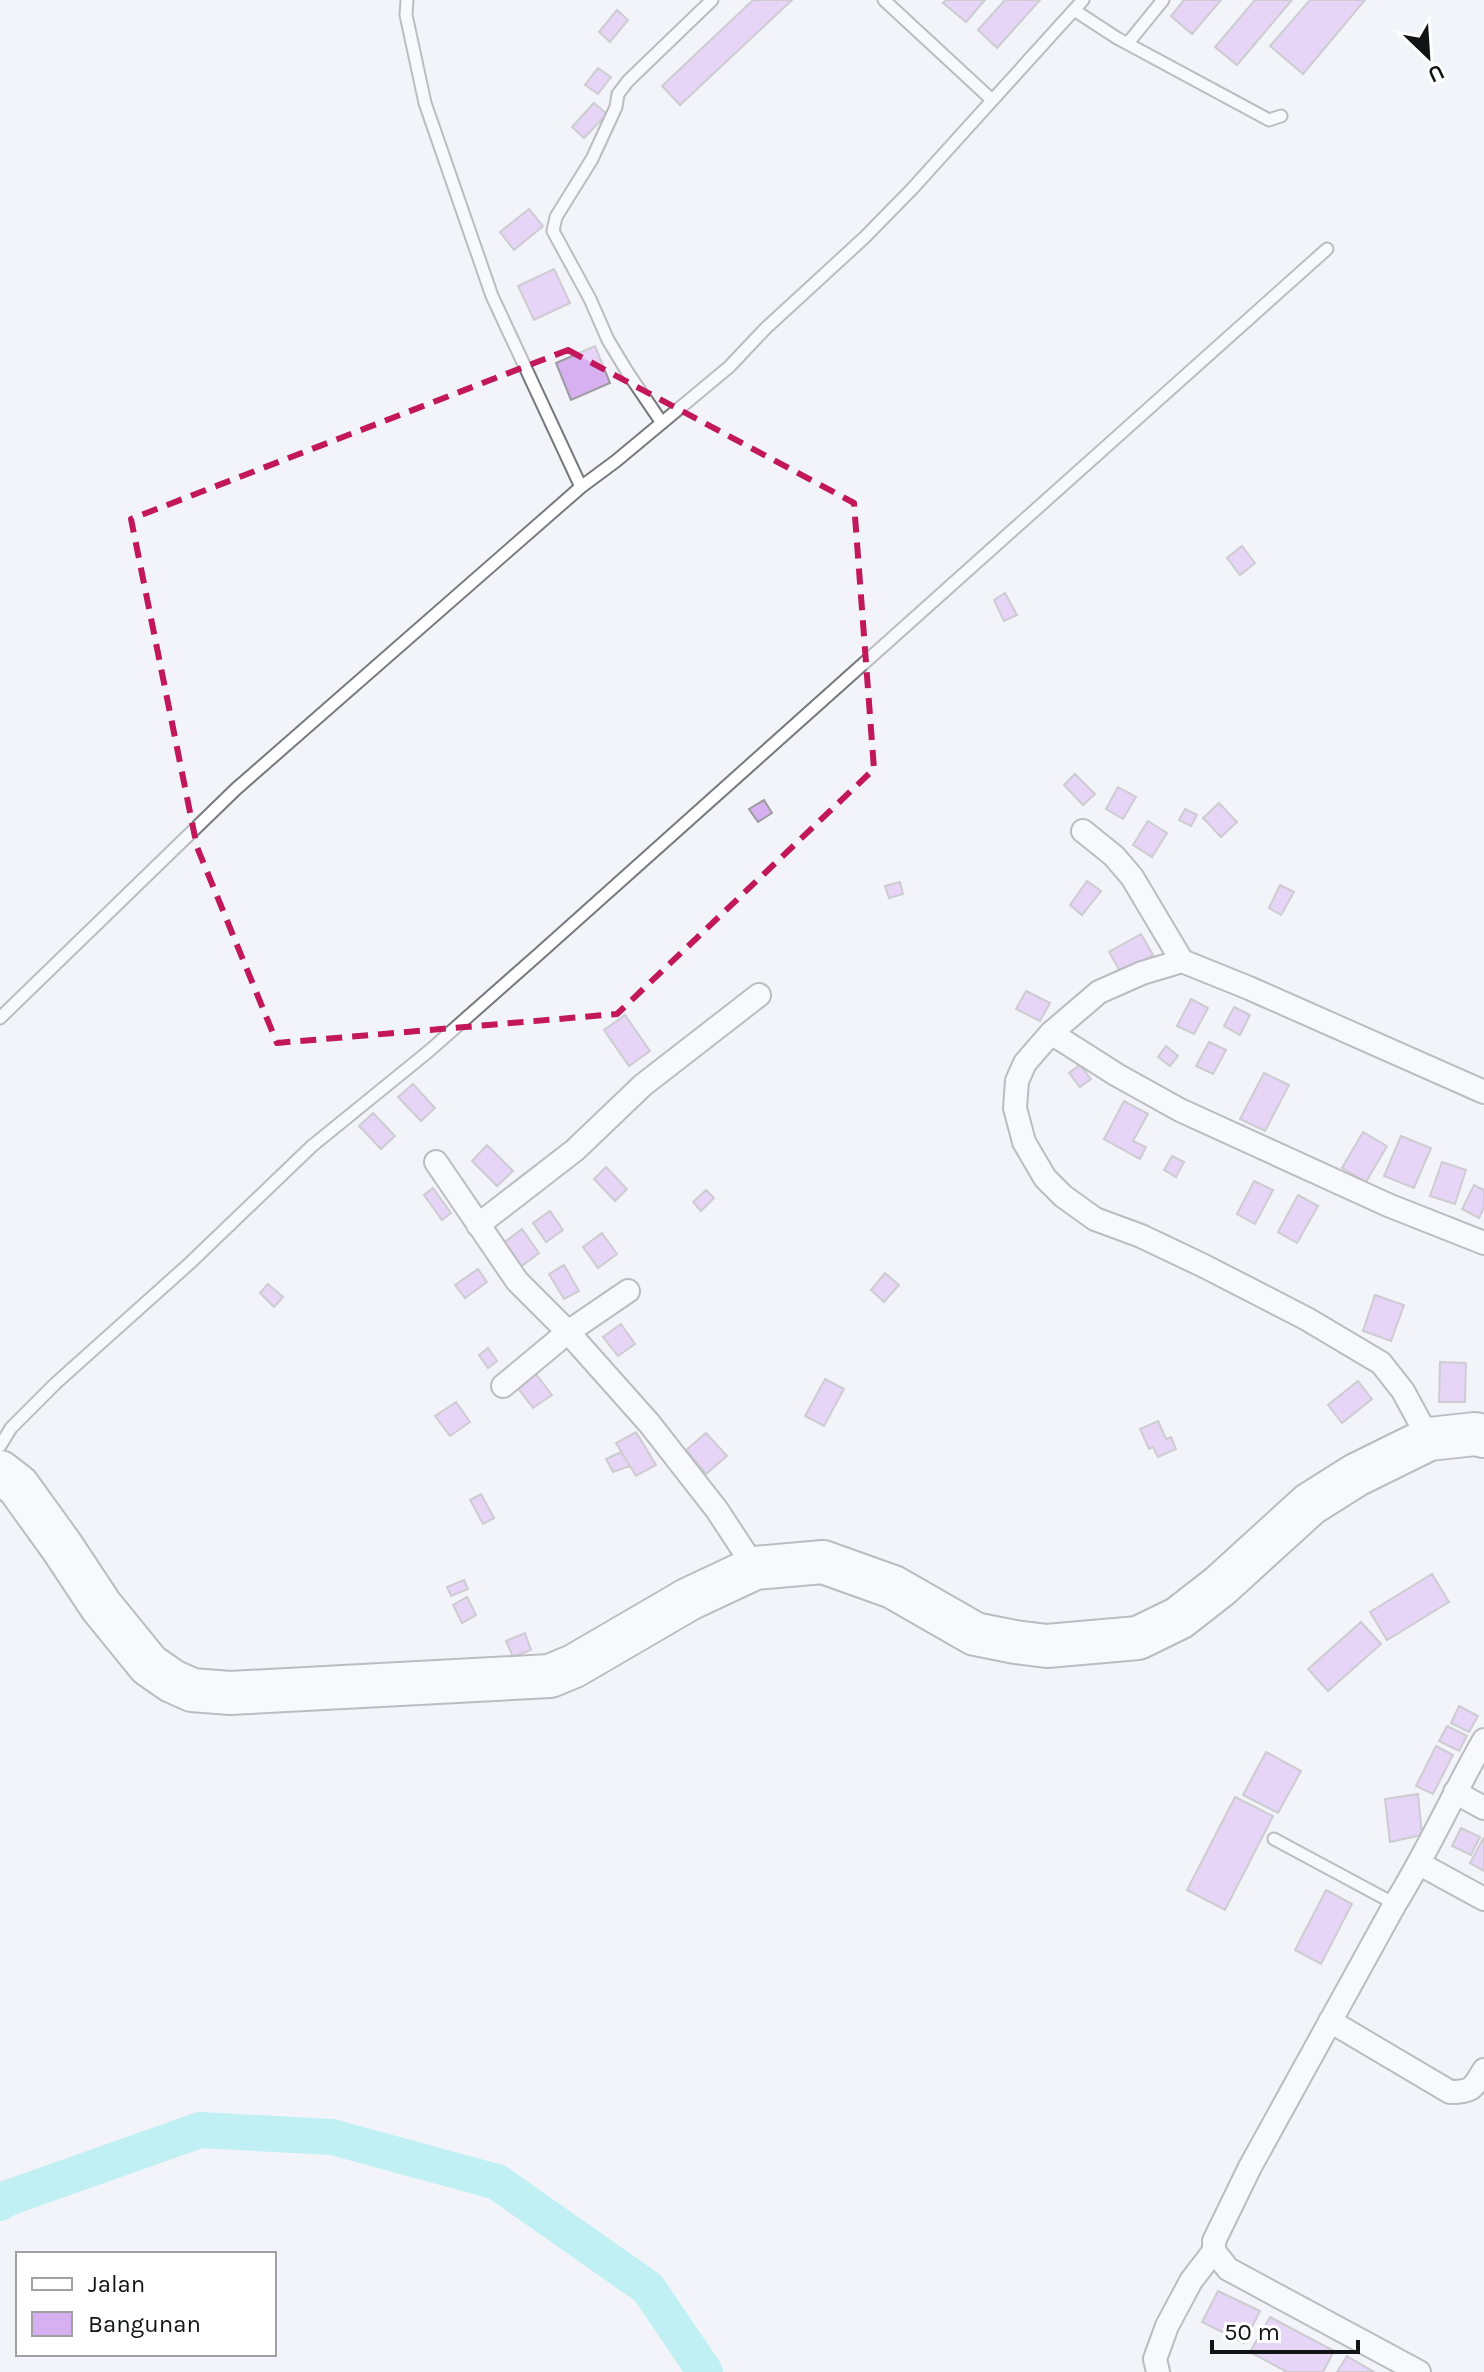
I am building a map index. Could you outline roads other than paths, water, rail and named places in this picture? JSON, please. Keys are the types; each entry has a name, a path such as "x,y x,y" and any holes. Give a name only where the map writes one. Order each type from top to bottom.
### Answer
{"highway":[{"path":"0,1472 18,1486 101,1606 149,1665 192,1690 230,1693 550,1676 574,1666 689,1599 755,1568 823,1562 893,1587 975,1634 1047,1646 1138,1638 1190,1610 1310,1504 1356,1475 1429,1439 1475,1434 1484,1436"}],"street":[{"path":"1083,831 1114,856 1132,877 1182,961 1484,1092"},
{"path":"1182,961 1142,973 1099,992 1051,1033 1025,1063 1017,1081 1015,1108 1024,1142 1045,1178 1063,1196 1095,1219 1141,1236 1204,1266 1307,1319 1381,1363 1403,1391 1429,1439"},
{"path":"478,1225 575,1150 643,1085 759,995"},
{"path":"1051,1033 1180,1110 1388,1205 1484,1243"},
{"path":"436,1162 517,1281 613,1381 675,1455 717,1510 755,1568"},
{"path":"503,1386 568,1332 628,1291"},
{"path":"1158,2372 1155,2359 1167,2326 1191,2281 1214,2251 1214,2241 1250,2167 1420,1864 1484,1740"},
{"path":"1455,1792 1484,1808"},
{"path":"1420,1864 1484,1899"},
{"path":"1330,2021 1450,2092 1467,2092 1474,2087 1484,2070"},
{"path":"1214,2251 1228,2269 1419,2372"}],"lane":[{"path":"407,0 406,15 425,103 492,296 581,487"},
{"path":"662,423 608,340 553,231 556,217 607,129 618,94 712,0"},
{"path":"884,0 991,99"},
{"path":"0,1018 236,789 581,487 729,367 912,189 1083,0"},
{"path":"1128,43 1163,0"},
{"path":"1074,10 1269,120 1281,116"},
{"path":"0,1446 11,1428 56,1383 190,1263 312,1146 429,1051 540,953 1327,249"},
{"path":"1274,1839 1395,1904"}],"waterway":[{"path":"0,2203 200,2130 332,2137 497,2182 648,2288 705,2372"}]}
